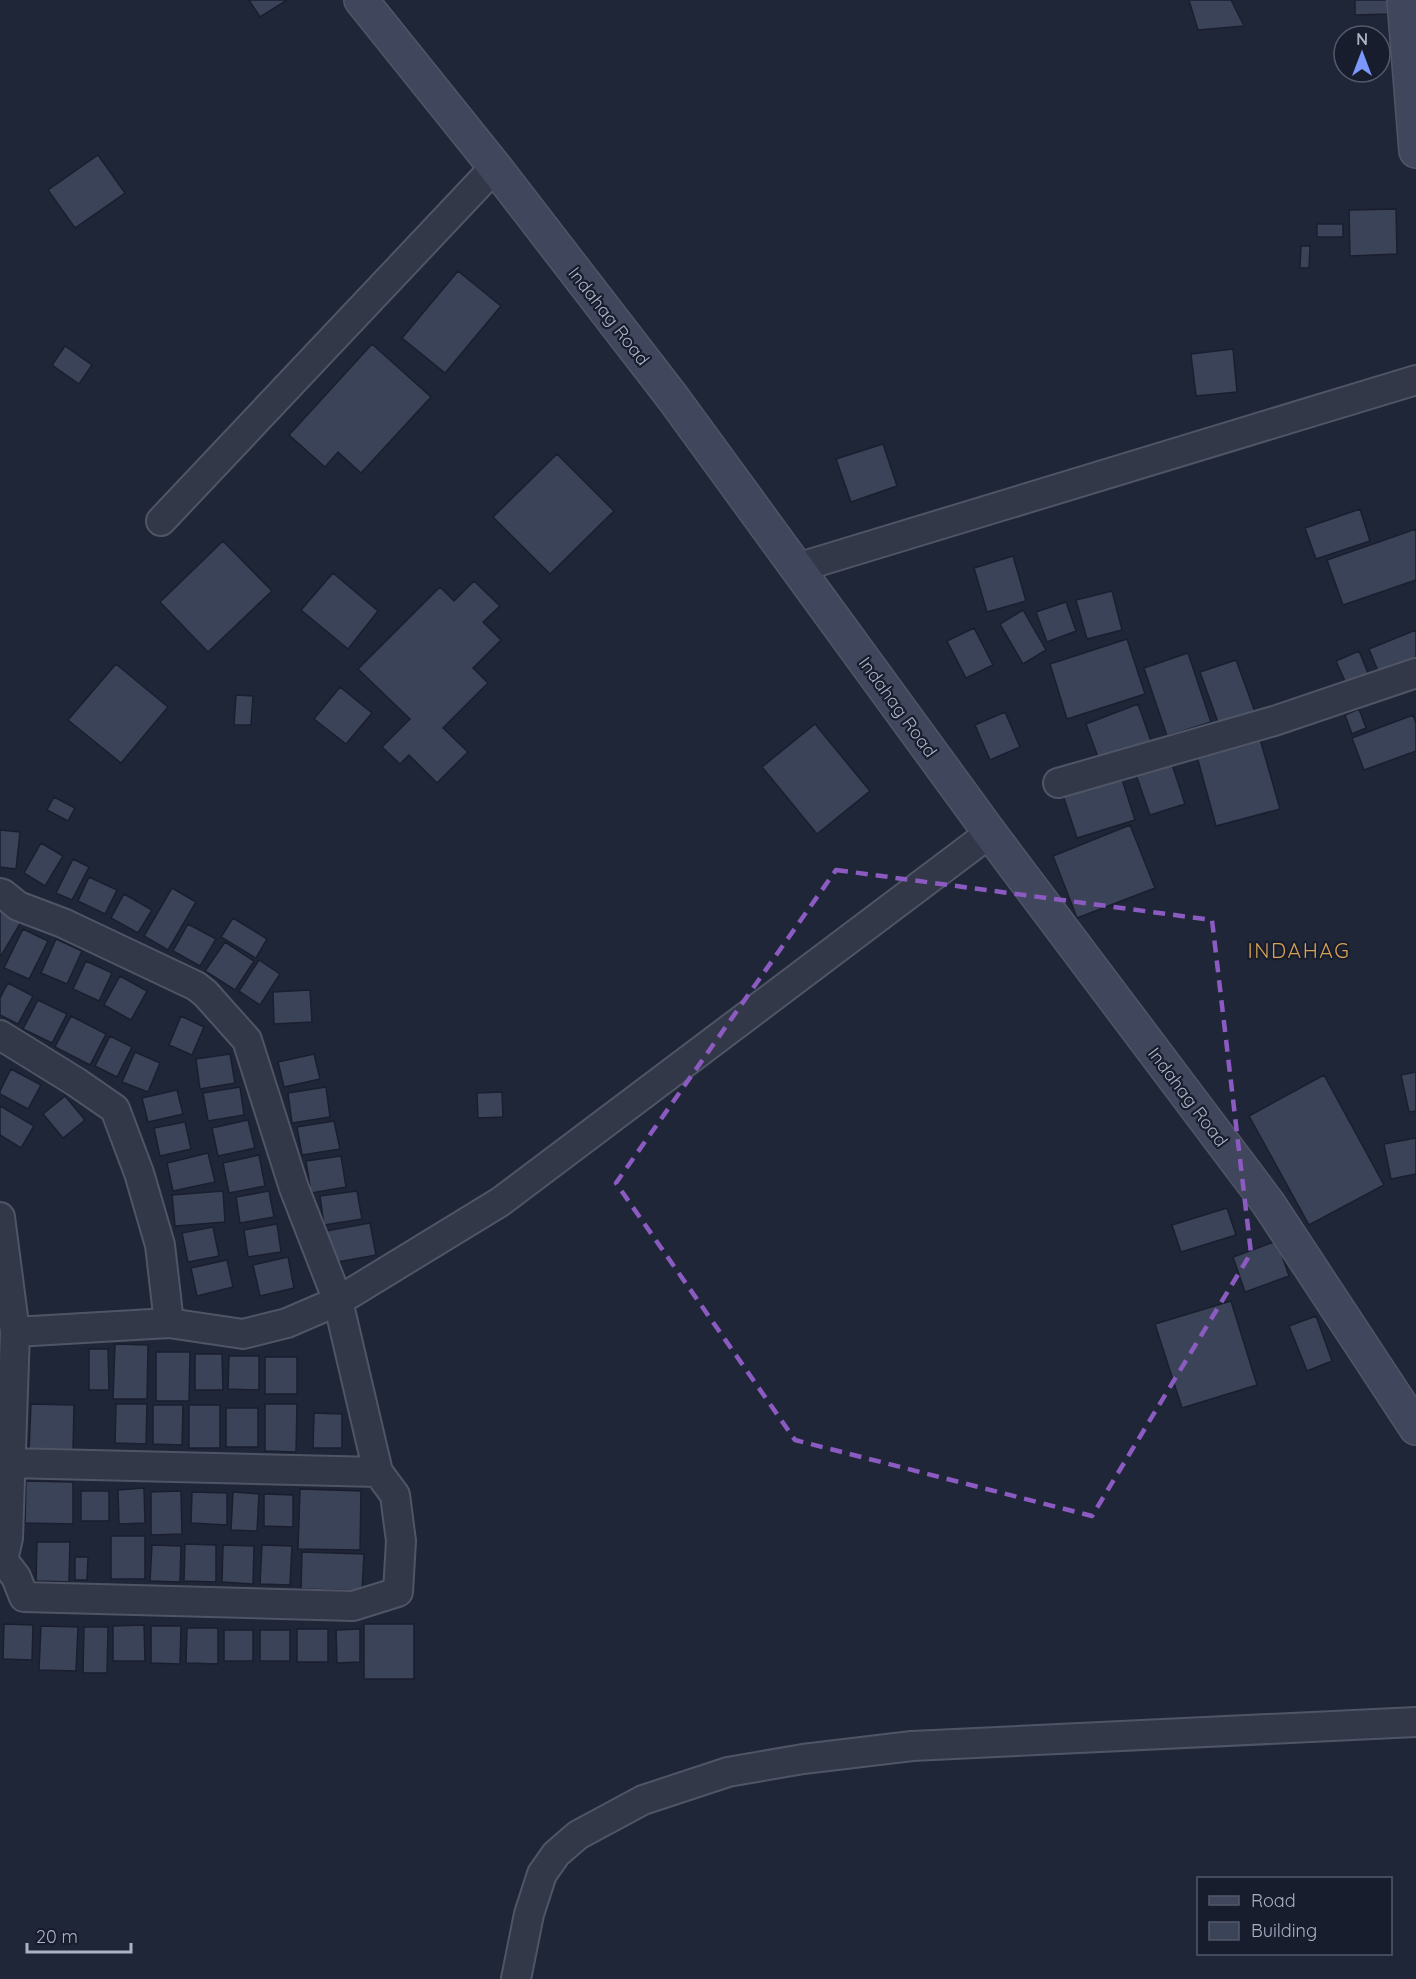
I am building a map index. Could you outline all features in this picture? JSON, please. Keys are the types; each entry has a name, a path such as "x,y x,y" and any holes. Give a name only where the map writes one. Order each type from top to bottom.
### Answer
{"main road":[{"name":"Indahag Road","path":"361,0 495,167 673,398 990,833 1268,1203 1416,1428"},
{"path":"1404,0 1416,151"}],"street":[{"path":"161,521 495,167"},
{"path":"796,568 1416,380"},
{"path":"1058,783 1274,721 1416,673"},
{"path":"15,1332 169,1323 243,1334 287,1323 338,1301 500,1202 990,833"},
{"path":"0,893 18,906 63,923 196,986 247,1040 294,1188 338,1301 378,1472 395,1495 401,1541 398,1592 353,1606 24,1597 16,1577 3,1560 8,1538 15,1332 0,1217"},
{"path":"0,1035 115,1109 139,1173 160,1245 169,1323"},
{"path":"10,1463 378,1472"},
{"path":"516,1979 529,1914 542,1874 555,1854 578,1835 644,1800 728,1772 803,1759 912,1746 1416,1722"}],"highlighted area":[{"path":"836,870 1212,920 1251,1253 1092,1516 795,1440 616,1183"}],"building":[{"path":"249,0 287,0 260,17"},
{"path":"1189,0 1231,0 1244,26 1198,30"},
{"path":"1355,0 1391,0 1391,14 1355,15"},
{"path":"98,155 125,193 75,228 48,190"},
{"path":"1396,209 1397,254 1350,256 1349,210"},
{"path":"1317,224 1343,224 1343,237 1317,237"},
{"path":"1301,246 1310,246 1309,268 1300,268"},
{"path":"458,271 501,306 445,373 402,338"},
{"path":"372,344 431,397 361,473 338,452 325,467 289,435"},
{"path":"65,346 92,365 79,384 52,365"},
{"path":"1233,349 1237,392 1196,396 1191,354"},
{"path":"883,444 897,486 851,502 836,459"},
{"path":"557,454 614,511 550,574 493,517"},
{"path":"1360,509 1370,541 1316,559 1305,528"},
{"path":"1416,529 1416,580 1343,605 1327,560"},
{"path":"223,541 272,591 208,652 160,602"},
{"path":"1013,556 1026,601 987,612 974,568"},
{"path":"333,573 378,611 348,649 301,610"},
{"path":"474,581 500,606 483,622 501,640 473,668 488,683 443,728 468,752 437,783 409,755 400,764 382,747 410,719 358,669 440,587 454,601"},
{"path":"1112,591 1122,630 1087,639 1076,600"},
{"path":"1066,602 1076,631 1047,642 1036,612"},
{"path":"1023,610 1046,650 1023,664 1000,624"},
{"path":"974,628 993,665 966,678 947,641"},
{"path":"1416,630 1416,661 1380,676 1369,649"},
{"path":"1127,639 1145,694 1067,719 1050,664"},
{"path":"1359,651 1370,678 1348,688 1336,661"},
{"path":"1188,653 1211,722 1167,736 1144,668"},
{"path":"1236,660 1255,712 1219,725 1200,672"},
{"path":"116,664 168,707 121,763 68,720"},
{"path":"340,687 372,713 346,744 314,719"},
{"path":"236,695 253,696 251,725 234,725"},
{"path":"1138,704 1151,741 1099,760 1086,724"},
{"path":"1359,709 1366,728 1352,734 1345,715"},
{"path":"1005,712 1020,747 990,760 975,725"},
{"path":"1413,715 1416,723 1416,751 1364,770 1352,738"},
{"path":"815,724 870,791 817,834 762,767"},
{"path":"1258,732 1280,809 1216,826 1195,749"},
{"path":"1169,755 1185,804 1150,815 1133,766"},
{"path":"1119,770 1135,820 1077,838 1061,789"},
{"path":"54,797 75,808 68,821 47,810"},
{"path":"1130,825 1155,888 1077,918 1053,856"},
{"path":"0,830 20,832 16,869 0,867"},
{"path":"41,843 63,856 45,886 24,873"},
{"path":"73,859 89,867 72,900 56,893"},
{"path":"89,877 117,890 105,914 78,901"},
{"path":"172,888 196,902 168,950 144,936"},
{"path":"124,894 152,910 138,933 111,918"},
{"path":"0,910 21,922 1,956 0,955"},
{"path":"233,918 267,939 256,958 221,937"},
{"path":"188,924 216,939 200,966 173,951"},
{"path":"23,929 48,941 29,979 4,968"},
{"path":"56,939 82,951 67,984 41,973"},
{"path":"225,942 254,961 235,990 205,971"},
{"path":"259,960 280,974 260,1005 239,991"},
{"path":"86,961 112,973 99,1001 73,989"},
{"path":"120,976 147,991 131,1020 104,1005"},
{"path":"8,983 33,996 18,1024 0,1015 0,998"},
{"path":"310,990 312,1022 274,1024 273,992"},
{"path":"38,1000 67,1014 52,1043 23,1029"},
{"path":"71,1016 106,1034 90,1065 55,1047"},
{"path":"181,1016 204,1027 192,1055 169,1045"},
{"path":"110,1036 132,1047 117,1077 95,1066"},
{"path":"135,1052 160,1063 148,1092 122,1082"},
{"path":"230,1054 235,1083 200,1089 196,1059"},
{"path":"314,1054 320,1079 284,1087 278,1062"},
{"path":"11,1069 41,1085 28,1109 0,1094"},
{"path":"1416,1072 1416,1111 1409,1112 1401,1075"},
{"path":"1324,1075 1384,1185 1309,1225 1249,1116"},
{"path":"240,1087 244,1115 208,1121 203,1093"},
{"path":"326,1087 330,1117 292,1123 288,1093"},
{"path":"177,1090 183,1114 148,1122 142,1098"},
{"path":"502,1092 503,1117 478,1118 477,1093"},
{"path":"65,1096 85,1120 63,1138 43,1114"},
{"path":"0,1106 34,1126 21,1148 0,1135"},
{"path":"248,1120 255,1148 218,1156 212,1128"},
{"path":"334,1121 340,1149 302,1155 297,1127"},
{"path":"185,1122 191,1149 160,1156 154,1128"},
{"path":"1416,1138 1416,1174 1391,1179 1384,1144"},
{"path":"208,1153 215,1182 173,1191 167,1163"},
{"path":"259,1155 265,1186 229,1193 223,1163"},
{"path":"341,1156 346,1187 311,1193 306,1161"},
{"path":"223,1191 225,1222 175,1226 172,1195"},
{"path":"269,1191 274,1217 240,1223 236,1197"},
{"path":"357,1191 362,1219 324,1225 320,1196"},
{"path":"1227,1208 1236,1235 1181,1252 1172,1225"},
{"path":"370,1223 376,1255 332,1263 326,1231"},
{"path":"277,1224 281,1252 248,1257 244,1230"},
{"path":"213,1227 219,1256 188,1262 182,1233"},
{"path":"1277,1241 1289,1276 1245,1292 1233,1257"},
{"path":"288,1257 294,1288 260,1296 253,1265"},
{"path":"227,1260 233,1287 197,1296 191,1268"},
{"path":"1231,1301 1257,1385 1182,1408 1155,1324"},
{"path":"1316,1316 1332,1361 1307,1371 1289,1326"},
{"path":"115,1344 148,1345 147,1399 113,1399"},
{"path":"89,1349 108,1349 109,1390 89,1390"},
{"path":"156,1352 190,1352 189,1401 156,1401"},
{"path":"195,1354 222,1354 223,1390 195,1390"},
{"path":"229,1356 259,1356 259,1390 228,1389"},
{"path":"265,1357 297,1357 297,1394 265,1394"},
{"path":"31,1404 74,1405 73,1451 29,1450"},
{"path":"116,1404 147,1404 146,1444 115,1443"},
{"path":"265,1404 297,1404 296,1452 265,1451"},
{"path":"153,1405 183,1405 182,1445 153,1444"},
{"path":"189,1405 220,1405 220,1448 189,1448"},
{"path":"226,1408 258,1408 258,1447 226,1447"},
{"path":"314,1413 342,1414 342,1448 313,1448"},
{"path":"26,1481 73,1482 73,1524 25,1523"},
{"path":"144,1488 145,1523 119,1524 118,1490"},
{"path":"300,1489 361,1491 360,1550 298,1549"},
{"path":"81,1491 109,1491 109,1521 81,1521"},
{"path":"181,1491 182,1534 151,1535 151,1492"},
{"path":"192,1492 227,1493 227,1525 191,1523"},
{"path":"233,1492 259,1494 257,1531 231,1530"},
{"path":"264,1494 293,1495 293,1527 264,1526"},
{"path":"111,1536 145,1536 145,1579 111,1579"},
{"path":"37,1542 70,1542 69,1582 36,1581"},
{"path":"185,1544 216,1545 216,1582 184,1581"},
{"path":"152,1545 181,1546 180,1582 150,1581"},
{"path":"223,1545 254,1546 253,1584 222,1582"},
{"path":"262,1545 292,1546 290,1585 260,1584"},
{"path":"302,1552 364,1554 362,1591 301,1589"},
{"path":"75,1557 88,1557 87,1580 75,1580"},
{"path":"4,1624 33,1625 32,1660 3,1659"},
{"path":"364,1624 414,1624 414,1679 364,1679"},
{"path":"144,1625 145,1661 113,1661 113,1626"},
{"path":"41,1626 78,1627 76,1671 39,1670"},
{"path":"151,1626 181,1626 180,1664 151,1663"},
{"path":"84,1627 108,1627 107,1673 83,1673"},
{"path":"187,1628 218,1628 218,1664 186,1663"},
{"path":"297,1629 328,1629 328,1662 297,1662"},
{"path":"360,1629 360,1662 337,1663 336,1630"},
{"path":"224,1630 253,1630 253,1661 224,1661"},
{"path":"260,1630 290,1630 290,1661 260,1661"}],"district":[{"name":"INDAHAG","path":"1299,950"}]}
